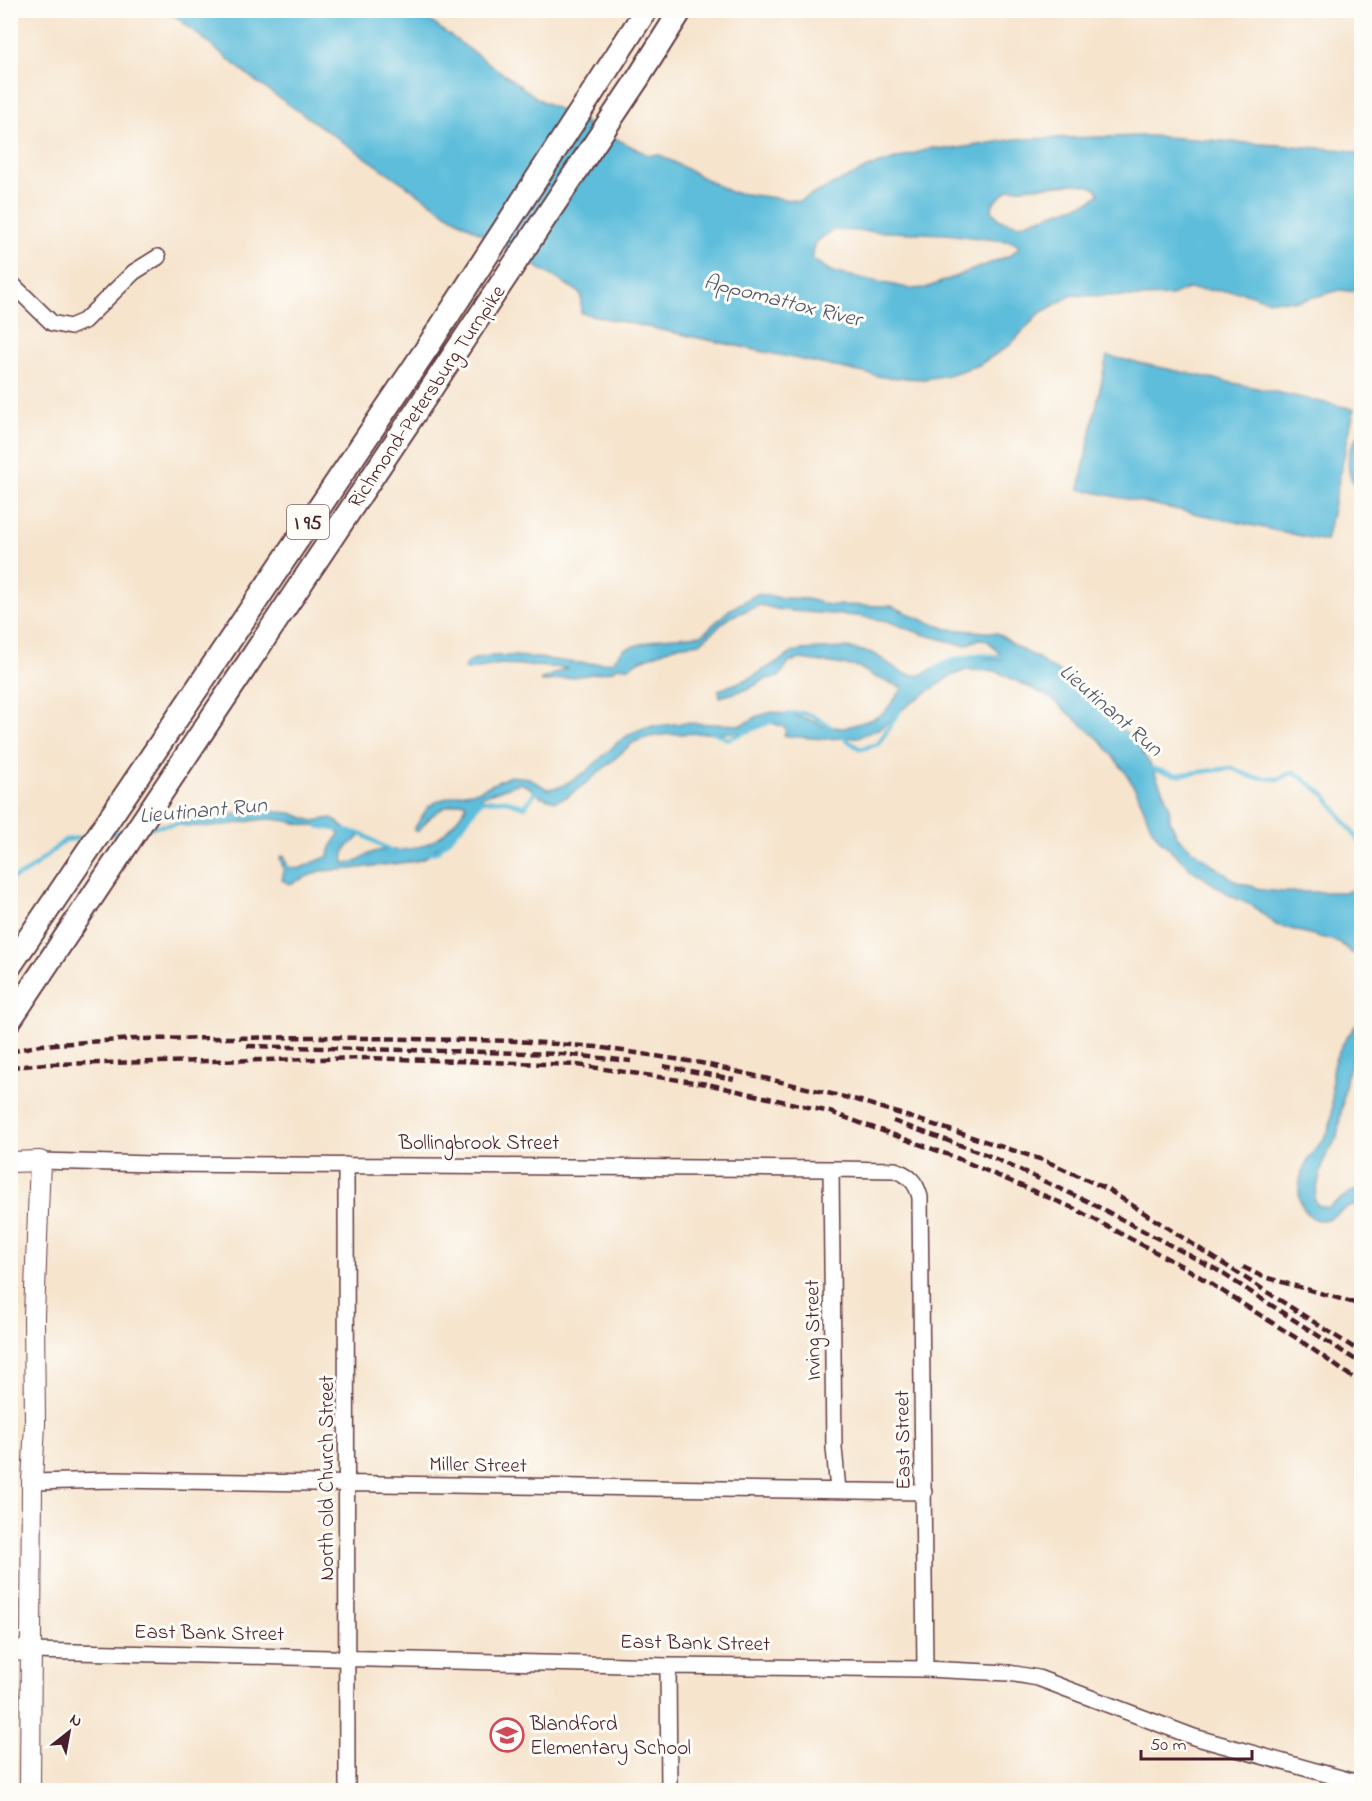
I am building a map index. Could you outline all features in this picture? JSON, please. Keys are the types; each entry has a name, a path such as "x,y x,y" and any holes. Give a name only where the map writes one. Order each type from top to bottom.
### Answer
{"highway":[{"name":"Richmond-Petersburg Turnpike","path":"10,966 453,307 646,10"},
{"name":"Richmond-Petersburg Turnpike","path":"10,1020 637,80 681,10"}],"main road":[{"name":"Bollingbrook Street","path":"10,1162 40,1161"},
{"path":"30,1791 35,1284 40,1161"},
{"name":"East Bank Street","path":"10,1650 31,1651"}],"street":[{"path":"10,282 52,323 70,327 84,321 134,272 158,258"},
{"name":"Bollingbrook Street","path":"40,1161 152,1164 894,1170 912,1179 917,1188 920,1209"},
{"name":"North Old Church Street","path":"346,1166 347,1791"},
{"name":"Irving Street","path":"831,1169 834,1448 838,1490"},
{"name":"East Street","path":"920,1209 925,1669"},
{"name":"Miller Street","path":"32,1482 111,1480 924,1492"},
{"name":"East Bank Street","path":"31,1651 668,1666 925,1669 1009,1673 1038,1678 1194,1737 1362,1784"},
{"path":"668,1666 669,1791"}],"water":[{"name":"Appomattox River","path":"169,11 416,11 540,100 648,155 660,155 730,192 799,201 870,167 932,148 953,149 1016,139 1151,136 1346,150 1361,155 1361,296 1357,292 1340,290 1299,301 1267,300 1242,292 1187,289 1171,296 1072,295 1040,313 1010,345 979,365 948,375 924,379 883,377 581,313 581,295 576,290 448,214 259,84","holes":["1087,185 1097,189 1099,194 1091,201 1019,225 1000,220 992,211 993,203 1009,189","833,230 946,234 1014,242 1018,244 1018,248 1011,255 926,288 912,289 832,272 813,260 814,245"]},
{"path":"1107,356 1354,409 1326,541 1079,489"},
{"path":"1361,433 1361,493 1351,479 1348,463 1351,447"},
{"path":"757,594 807,599 829,605 892,606 948,629 997,633 1069,677 1111,720 1133,738 1152,767 1169,805 1170,820 1177,836 1237,882 1264,890 1282,892 1344,892 1361,889 1361,946 1353,954 1339,942 1276,925 1253,906 1233,897 1192,870 1161,841 1152,829 1138,794 1126,773 1100,740 1051,698 996,671 966,670 949,677 903,709 883,727 858,737 825,739 788,736 784,735 786,731 784,727 769,722 750,732 670,734 649,737 634,742 567,797 555,801 540,796 520,783 483,796 462,827 425,858 416,861 320,871 290,884 282,880 284,871 280,857 284,856 288,867 298,869 329,856 339,833 330,828 272,819 213,826 181,825 187,817 268,811 291,813 313,821 332,818 351,833 361,835 344,852 344,863 352,862 377,851 423,846 439,837 453,824 466,804 462,802 443,808 432,815 419,831 415,831 414,829 428,807 438,801 478,791 510,776 529,778 547,789 560,787 586,772 618,742 646,727 686,723 742,725 758,716 773,712 806,718 823,726 844,728 884,713 903,688 873,676 859,667 801,659 789,662 779,677 766,679 748,689 720,697 719,690 750,678 794,652 847,648 873,653 909,675 920,675 951,660 965,657 1005,659 988,641 979,639 966,645 959,644 887,621 858,616 781,610 760,605 730,617 700,643 676,646 636,662 630,667 618,667 611,671 542,682 540,680 567,668 501,664 464,669 470,662 481,657 498,656 584,663 612,662 624,649 662,638 702,635 729,610"},
{"path":"1361,1020 1361,1043 1347,1075 1337,1137 1324,1160 1315,1201 1318,1205 1327,1208 1361,1188 1361,1206 1347,1208 1322,1220 1315,1219 1308,1214 1300,1200 1301,1176 1330,1125 1333,1065 1347,1037"}],"waterway":[{"name":"Lieutinant Run","path":"932,673 947,662 967,657 1008,658"},
{"name":"Lieutinant Run","path":"840,735 860,749 878,744 899,712"},
{"name":"Lieutinant Run","path":"782,717 804,713 834,730"},
{"name":"Lieutinant Run","path":"711,730 728,739 775,720"},
{"name":"Lieutinant Run","path":"1149,768 1176,775 1232,768 1252,777 1278,779 1294,772 1325,795 1362,845"},
{"name":"Lieutinant Run","path":"426,853 436,852 463,825 481,801 504,800 525,807 537,789"},
{"name":"Lieutinant Run","path":"146,828 188,822"},
{"name":"Lieutinant Run","path":"318,826 362,834 394,853"},
{"name":"Lieutinant Run","path":"108,834 126,831"},
{"name":"Lieutinant Run","path":"10,880 30,870 65,840 87,837"}],"railway":[{"path":"10,1052 40,1045 135,1039 315,1037 516,1041 597,1047 701,1063 857,1100 1046,1161 1107,1189 1362,1353"},
{"path":"247,1046 562,1054 631,1061"},
{"path":"10,1067 47,1064 369,1058 577,1065 707,1084 830,1112 952,1156 1073,1208 1189,1270 1298,1339 1362,1384"},
{"path":"663,1066 734,1079"},
{"path":"893,1121 985,1154 1089,1202 1217,1270 1362,1364"},
{"path":"1243,1267 1261,1276 1362,1305"}],"place":[{"name":"Blandford Elementary School","path":"507,1735"}]}
